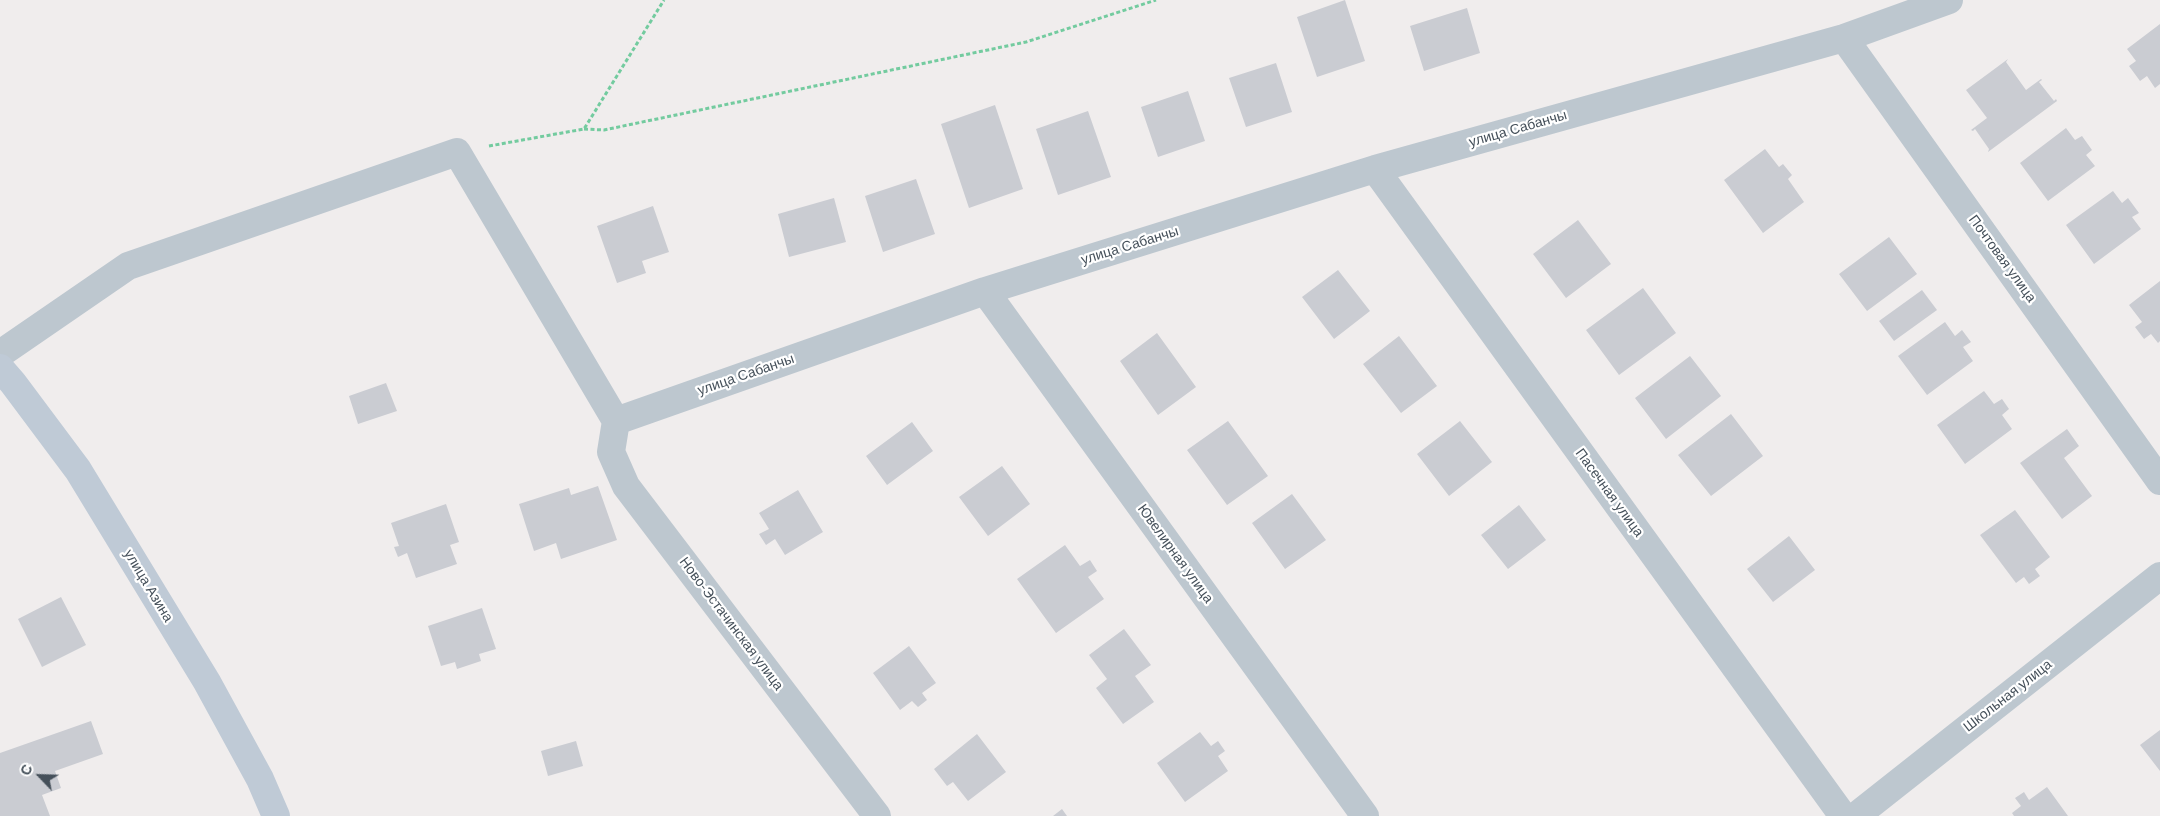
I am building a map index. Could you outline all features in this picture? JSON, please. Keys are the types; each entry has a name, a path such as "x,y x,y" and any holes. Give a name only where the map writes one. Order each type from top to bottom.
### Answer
{"street":[{"name":"улица Сабанчы","path":"616,421 985,292 1375,169 1844,38 1949,0"},
{"name":"Почтовая улица","path":"1844,38 2160,480"},
{"path":"0,354 128,266 457,152 616,421"},
{"name":"Пасечная улица","path":"1375,169 1842,816"},
{"name":"Ювелирная улица","path":"985,292 1365,816"},
{"name":"улица Азина","path":"0,368 14,383 78,470 207,682 260,779 276,816"},
{"name":"Ново-Эстачинская улица","path":"616,421 611,452 626,486 877,816"},
{"name":"Школьная улица","path":"1856,816 2160,576"}],"path":[{"path":"584,129 664,0"},
{"path":"457,152 584,129 604,130 1026,42 1156,0"}],"building":[{"path":"1345,0 1365,61 1317,77 1297,17"},
{"path":"1467,8 1480,53 1424,71 1410,26"},
{"path":"2160,24 2160,84 2155,88 2147,76 2140,81 2129,66 2136,61 2127,49"},
{"path":"2008,59 2006,62 2026,90 2041,79 2039,82 2054,101 2056,99 2057,101 1988,152 1989,149 1975,129 1971,130 1987,118 1966,90"},
{"path":"1276,63 1292,112 1246,127 1229,78"},
{"path":"1188,91 1205,141 1158,157 1141,107"},
{"path":"995,105 1023,189 969,208 941,124"},
{"path":"1088,111 1111,177 1058,195 1036,129"},
{"path":"2066,128 2075,140 2082,136 2092,150 2086,155 2095,166 2048,201 2020,163"},
{"path":"1765,149 1779,167 1783,164 1792,175 1788,179 1804,202 1763,233 1724,180"},
{"path":"916,179 935,234 883,252 865,196"},
{"path":"2113,191 2122,203 2128,198 2139,213 2132,217 2141,229 2094,264 2066,225"},
{"path":"834,198 846,242 789,257 778,214"},
{"path":"653,206 669,252 642,261 646,273 617,283 597,226"},
{"path":"1578,220 1611,264 1566,298 1533,254"},
{"path":"1889,237 1917,274 1867,311 1839,274"},
{"path":"1338,270 1370,311 1334,339 1302,297"},
{"path":"2160,281 2160,341 2158,343 2151,334 2144,339 2135,327 2142,322 2129,305"},
{"path":"1643,288 1676,333 1619,375 1586,330"},
{"path":"1922,290 1937,310 1894,341 1879,321"},
{"path":"1945,322 1955,336 1962,330 1971,342 1963,347 1973,361 1927,395 1898,356"},
{"path":"1157,333 1196,387 1158,415 1120,361"},
{"path":"1399,336 1437,386 1401,413 1363,364"},
{"path":"1690,356 1721,396 1666,439 1635,398"},
{"path":"386,383 397,411 358,424 349,396"},
{"path":"1984,391 1994,404 2002,399 2009,409 2002,415 2012,429 1965,464 1937,425"},
{"path":"1731,414 1763,456 1711,496 1678,455"},
{"path":"1228,421 1268,476 1227,505 1187,450"},
{"path":"1460,421 1492,462 1449,496 1417,454"},
{"path":"912,422 933,451 887,485 866,456"},
{"path":"2067,429 2079,446 2064,458 2092,496 2062,519 2020,463"},
{"path":"1002,466 1030,504 988,536 959,497"},
{"path":"598,486 617,540 561,559 556,543 534,551 519,504 569,488 571,495"},
{"path":"798,490 823,532 785,555 775,539 766,545 759,534 769,529 759,513"},
{"path":"1292,494 1326,540 1285,569 1252,523"},
{"path":"446,504 459,542 450,545 457,564 416,578 407,553 398,557 394,547 399,546 391,523"},
{"path":"1519,505 1546,540 1508,569 1481,535"},
{"path":"2015,510 2050,557 2035,569 2040,576 2029,584 2024,577 2016,583 1980,535"},
{"path":"1789,536 1815,570 1773,602 1747,569"},
{"path":"1065,545 1080,566 1090,560 1097,571 1088,577 1104,599 1056,633 1017,579"},
{"path":"61,597 86,645 42,667 18,619"},
{"path":"482,608 496,649 479,654 481,661 457,669 455,662 441,666 428,626"},
{"path":"1124,629 1151,665 1135,676 1154,702 1123,724 1096,688 1107,679 1089,655"},
{"path":"909,646 936,683 922,693 927,700 918,707 912,701 900,710 873,673"},
{"path":"91,721 103,754 55,771 61,788 42,795 50,816 0,816 0,753"},
{"path":"2160,730 2160,771 2140,745"},
{"path":"1200,732 1211,746 1218,741 1225,751 1218,756 1228,771 1185,802 1157,763"},
{"path":"977,734 1006,772 968,801 953,782 947,786 934,769"},
{"path":"576,741 583,766 548,776 541,751"},
{"path":"2047,787 2068,816 2014,816 2012,813 2021,806 2015,798 2024,792 2029,800"},
{"path":"1062,809 1067,816 1053,816"}]}
